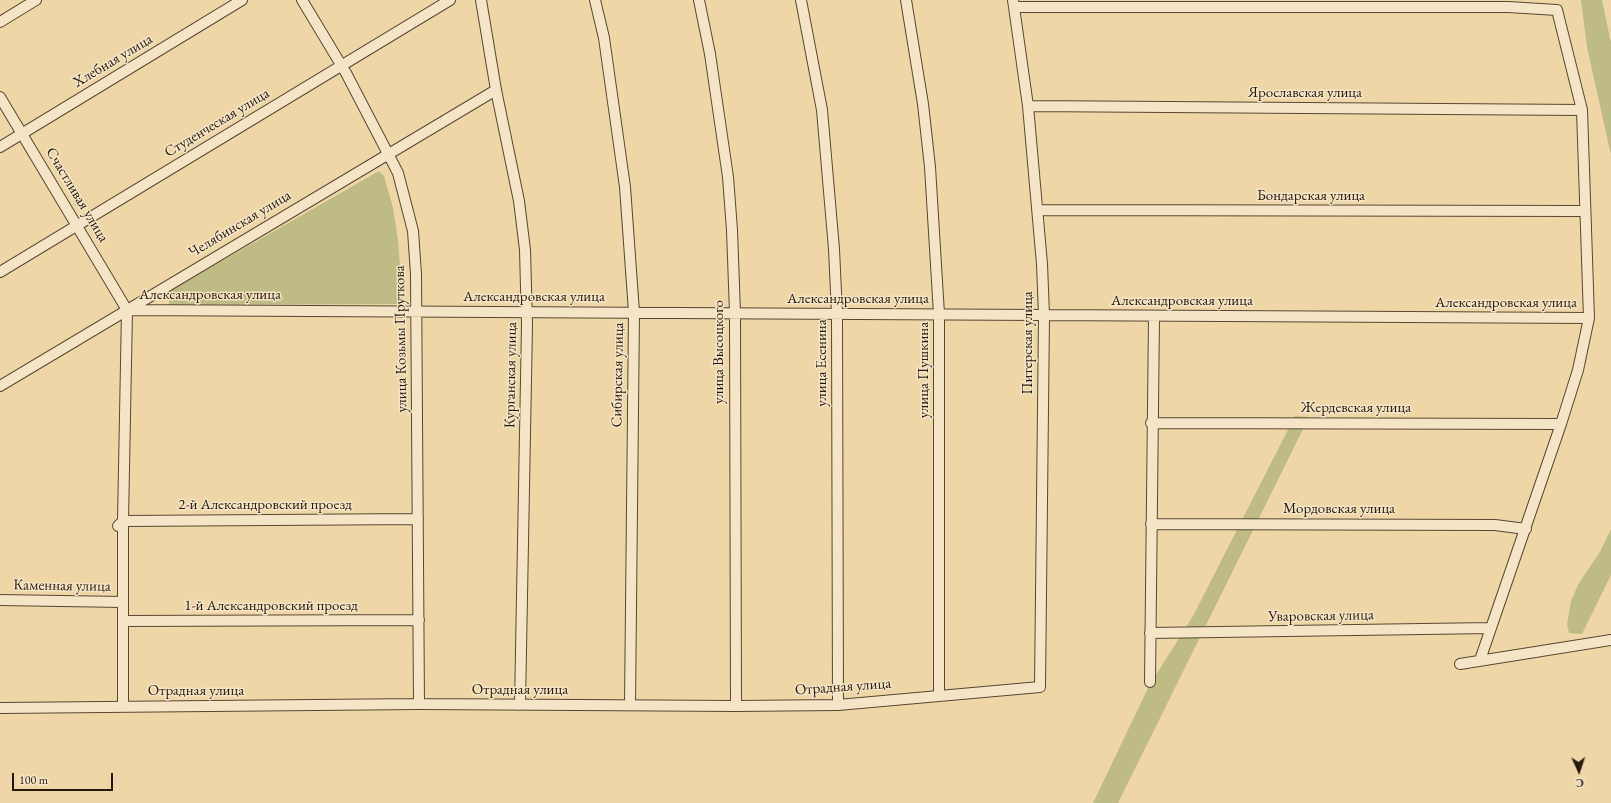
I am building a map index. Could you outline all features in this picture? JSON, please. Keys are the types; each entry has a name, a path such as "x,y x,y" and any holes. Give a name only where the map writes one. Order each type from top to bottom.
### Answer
{"street":[{"path":"0,22 36,0"},
{"name":"Хлебная улица","path":"0,147 242,0"},
{"name":"улица Козьмы Пруткова","path":"302,0 342,65 398,173 412,231 416,274 417,311 419,704"},
{"name":"Студенческая улица","path":"0,272 450,0"},
{"name":"Курганская улица","path":"481,0 496,90 518,201 525,250 527,312 520,706"},
{"name":"Сибирская улица","path":"595,0 604,38 625,187 634,312 630,705"},
{"name":"улица Высоцкого","path":"699,0 710,54 728,177 735,313 736,706"},
{"name":"улица Есенина","path":"801,0 822,110 829,185 837,314 838,705"},
{"name":"улица Пушкина","path":"906,0 922,96 930,167 939,314 939,695"},
{"path":"1013,3 1508,7 1557,10 1582,110 1584,211 1589,318 1579,364 1561,424 1480,660"},
{"name":"Питерская улица","path":"1013,3 1028,106 1038,210 1044,315 1040,687"},
{"name":"Челябинская улица","path":"0,386 388,153 496,90"},
{"name":"Счастливая улица","path":"0,97 127,310"},
{"name":"Ярославская улица","path":"1028,106 1582,110"},
{"name":"Бондарская улица","path":"1038,210 1584,211"},
{"path":"123,707 124,602 119,525 127,310"},
{"name":"Александровская улица","path":"127,310 1589,318"},
{"path":"1150,682 1151,423 1154,316"},
{"name":"Жердевская улица","path":"1151,423 1561,424"},
{"name":"2-й Александровский проезд","path":"119,525 418,518"},
{"name":"Мордовская улица","path":"1151,524 1495,525 1526,529"},
{"name":"Каменная улица","path":"0,600 124,602"},
{"name":"1-й Александровский проезд","path":"123,622 419,620"},
{"name":"Уваровская улица","path":"1150,633 1491,628"},
{"path":"1460,664 1611,640"},
{"name":"Отрадная улица","path":"0,708 419,704 520,706 838,705 1040,687"}],"shaded area":[{"path":"1581,0 1602,0 1611,43 1611,155 1587,47"},
{"path":"379,171 384,176 393,208 398,240 403,304 170,305 166,293"},
{"path":"1295,416 1309,417 1118,803 1093,803 1149,686 1193,616"},
{"path":"1611,529 1611,575 1582,634 1569,633 1567,625 1571,601 1579,583 1600,552"}]}
